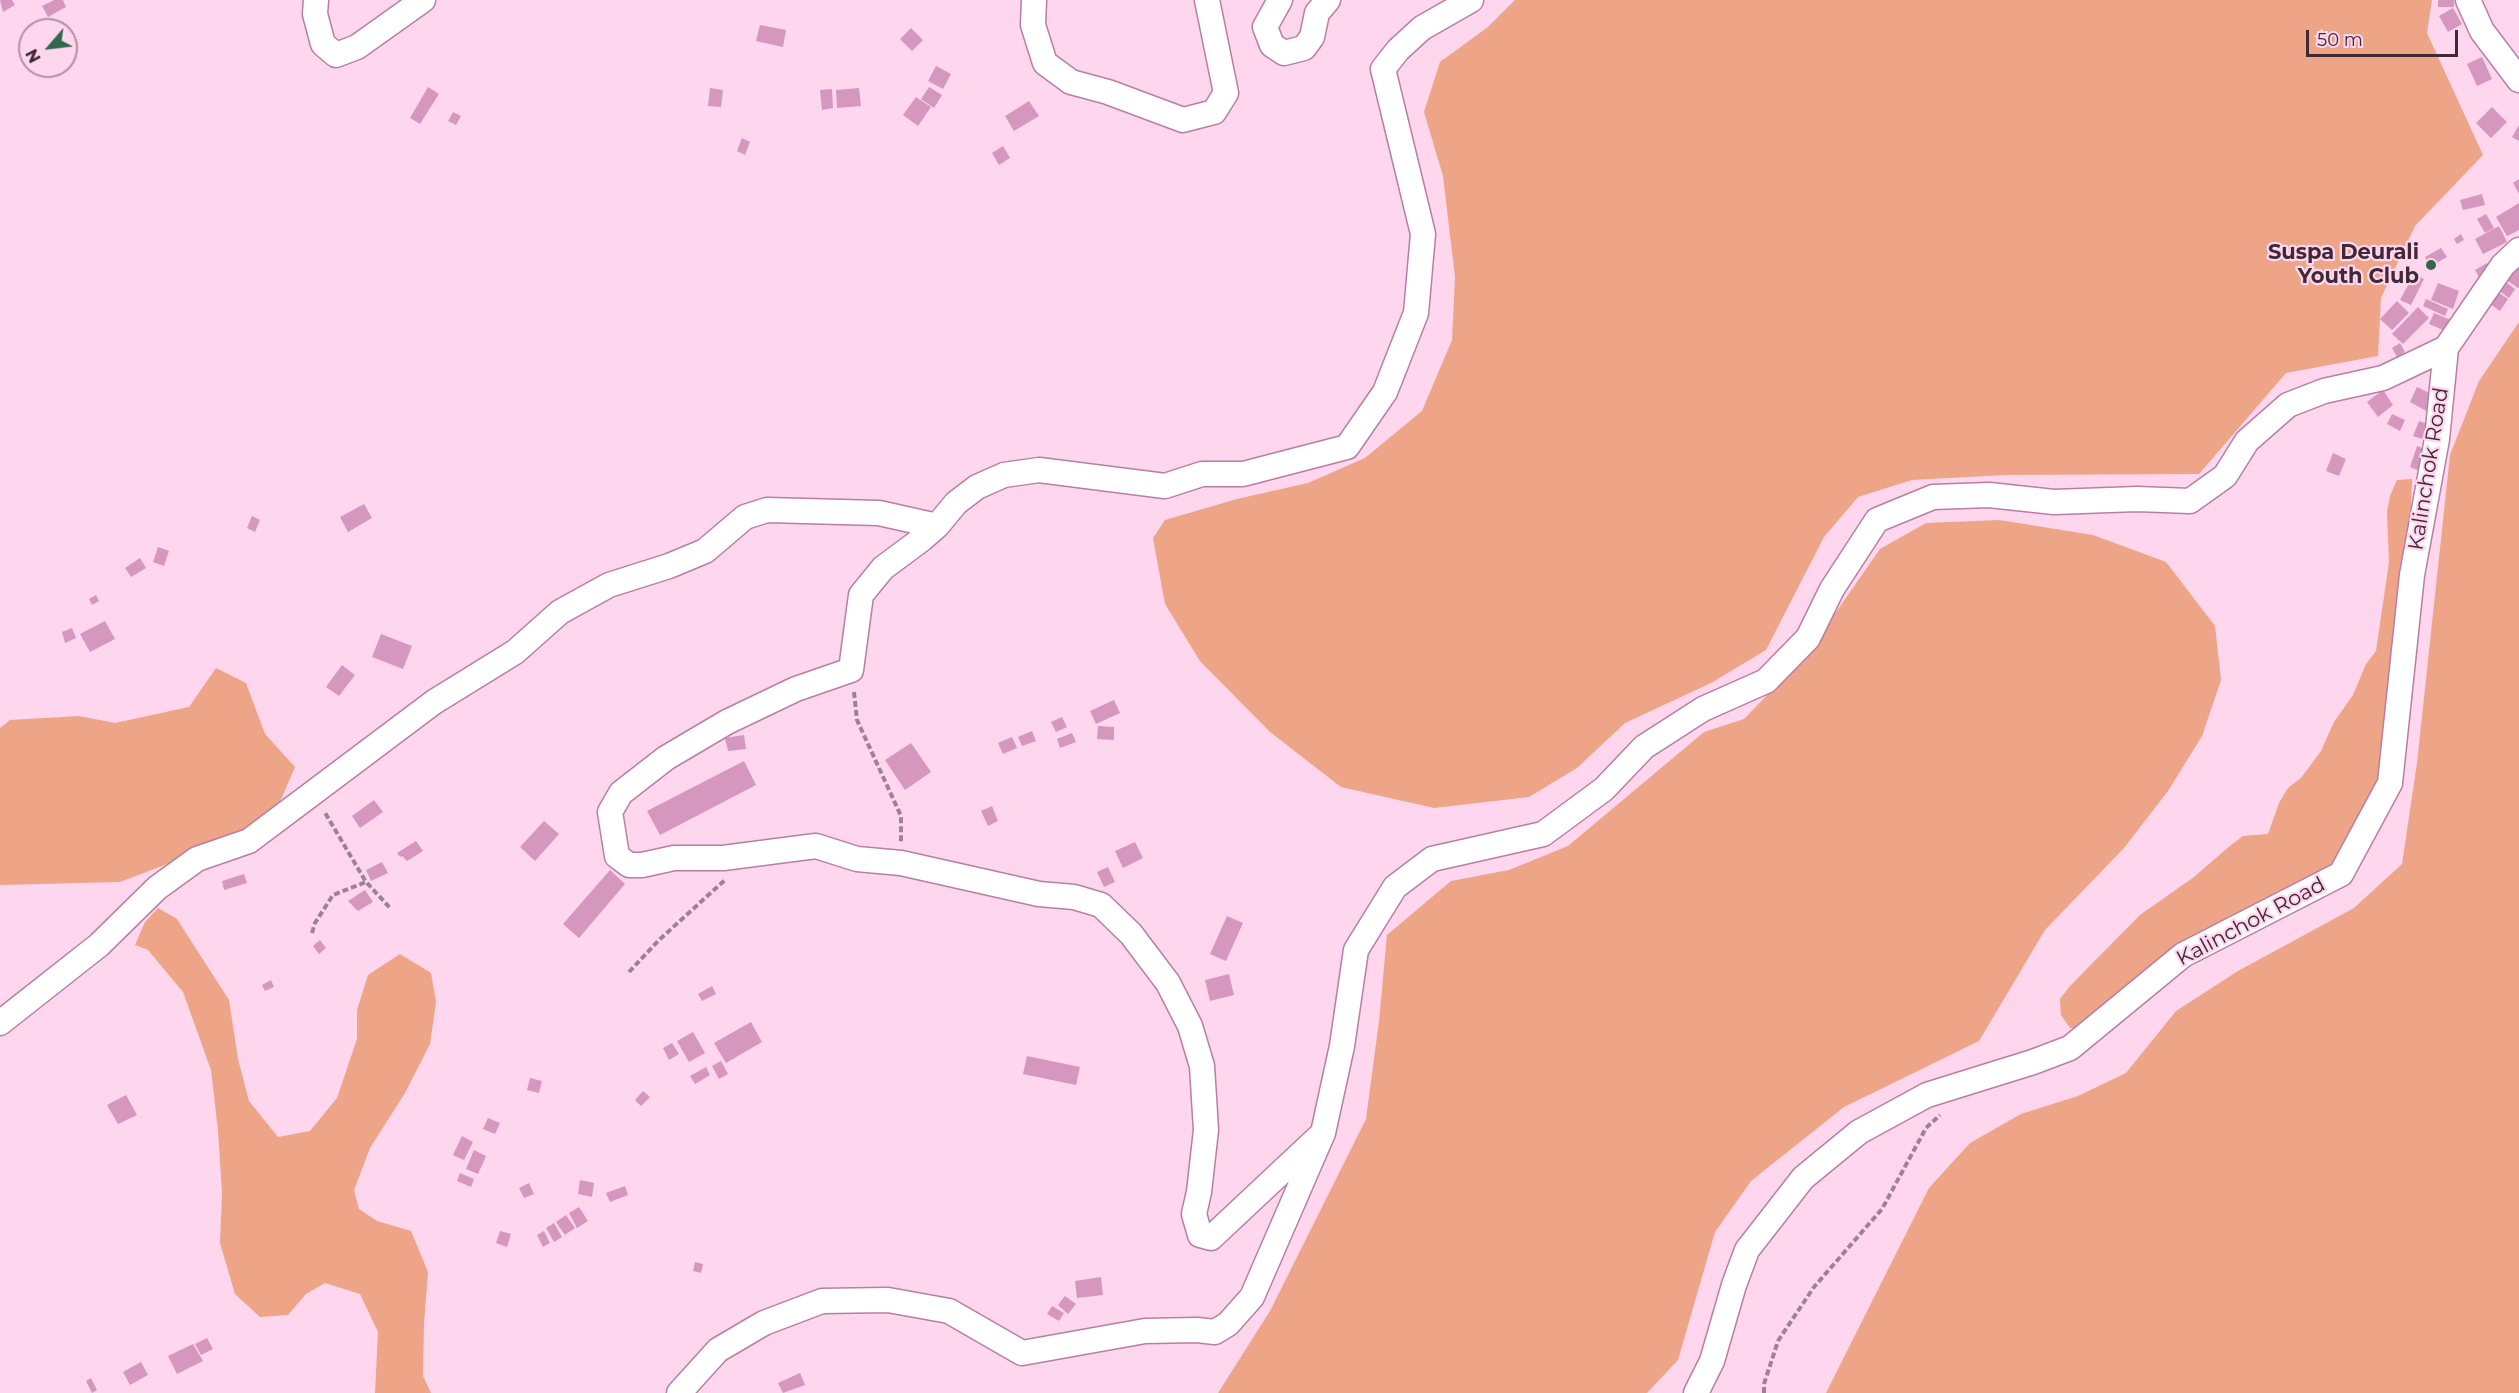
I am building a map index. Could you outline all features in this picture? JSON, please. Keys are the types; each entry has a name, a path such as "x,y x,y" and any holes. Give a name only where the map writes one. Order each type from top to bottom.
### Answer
{"street":[{"path":"316,0 315,14 323,44 336,55 357,47 423,0"},
{"path":"1034,0 1033,25 1045,63 1071,82 1108,92 1183,120 1214,112 1226,93 1207,0"},
{"path":"1280,0 1266,27 1272,45 1284,53 1304,48 1312,37 1317,13 1328,0"},
{"path":"1323,1133 1211,1238 1200,1235 1194,1214 1199,1192 1206,1130 1202,1066 1190,1026 1168,982 1131,934 1101,905 1074,897 1039,894 901,864 856,859 816,846 723,858 674,858 642,865 629,864 617,856 610,812 621,793 666,758 727,722 796,689 851,670 861,595 883,568 937,526 956,503 977,487 1004,476 1039,470 1165,486 1202,474 1243,474 1347,447 1385,392 1416,313 1423,234 1383,69 1398,50 1422,28 1471,0"},
{"path":"2468,0 2482,31 2519,80"},
{"name":"Kalinchok Road","path":"1696,1393 1712,1361 1734,1285 1747,1250 1803,1178 1859,1132 1927,1095 2070,1048 2183,955 2341,874 2390,783 2412,575 2437,439 2446,348 2503,264 2519,250"},
{"path":"679,1393 718,1350 764,1323 822,1300 888,1300 949,1311 1022,1353 1145,1331 1215,1332 1239,1315 1252,1296 1323,1133 1342,1046 1356,950 1395,887 1432,858 1543,834 1604,789 1644,747 1703,709 1766,681 1808,638 1832,589 1877,520 1934,497 1989,495 2054,502 2137,499 2190,501 2225,477 2247,441 2288,405 2324,391 2383,378 2446,348"},
{"path":"0,1023 99,945 157,888 198,859 249,841 434,702 514,651 560,612 609,585 669,566 705,551 745,517 767,510 879,513 937,526"}],"path":[{"path":"851,670 857,720 901,816 901,864"},
{"path":"312,793 366,882 333,895 315,923 312,933"},
{"path":"629,972 667,933 729,877"},
{"path":"367,883 391,909"},
{"path":"1764,1393 1778,1341 1814,1287 1882,1209 1926,1128 1942,1113"}],"shaded area":[{"path":"1515,0 2432,0 2427,33 2483,155 2415,226 2381,298 2378,356 2286,373 2199,474 2005,475 1912,480 1858,497 1824,537 1766,650 1711,683 1625,723 1577,768 1529,797 1434,808 1341,787 1270,732 1200,661 1165,604 1153,538 1165,520 1237,499 1308,483 1365,458 1422,411 1452,340 1455,277 1443,176 1424,112 1440,62 1488,27"},
{"path":"2519,322 2519,1393 1826,1393 1929,1188 1970,1143 2021,1114 2078,1096 2126,1073 2176,1011 2238,971 2354,908 2402,864 2417,763 2450,455 2479,381"},
{"path":"2412,479 2409,555 2388,752 2374,797 2341,867 2085,1028 2070,1028 2061,1015 2060,999 2070,986 2140,915 2194,877 2231,845 2243,836 2268,834 2279,803 2288,788 2301,778 2321,751 2334,722 2353,695 2366,664 2376,651 2389,562 2387,512 2390,496 2397,480"},
{"path":"1999,520 2093,535 2166,562 2215,626 2221,680 2202,736 2168,791 2124,848 2045,930 1979,1041 1844,1107 1751,1181 1715,1232 1678,1360 1647,1393 1218,1393 1270,1311 1366,1119 1379,1021 1387,935 1451,881 1509,870 1568,846 1704,732 1744,719 1806,655 1880,549 1926,523"},
{"path":"216,668 246,683 265,734 295,767 279,804 251,828 201,851 120,882 0,885 0,728 10,720 79,716 115,723 189,707"},
{"path":"158,908 177,919 229,1000 238,1059 249,1101 278,1137 310,1131 337,1098 357,1039 357,1010 368,975 400,954 431,973 436,1002 430,1044 405,1093 370,1148 354,1190 359,1209 377,1221 411,1231 428,1272 423,1376 431,1393 375,1393 378,1332 360,1294 325,1283 306,1294 288,1315 260,1317 235,1294 220,1243 222,1193 211,1070 183,992 148,950 135,945 145,922"}],"building":[{"path":"0,0 12,0 15,5 3,12"},
{"path":"54,0 63,0 66,7 48,17 42,6"},
{"path":"2438,0 2454,0 2454,7 2438,7"},
{"path":"2453,8 2462,24 2448,32 2439,16"},
{"path":"760,25 786,30 783,47 756,41"},
{"path":"911,28 923,40 912,51 900,39"},
{"path":"2482,57 2492,79 2477,86 2467,64"},
{"path":"936,66 951,74 943,89 928,81"},
{"path":"428,87 439,94 420,124 410,118"},
{"path":"929,87 942,95 934,108 921,99"},
{"path":"710,88 723,90 721,107 708,106"},
{"path":"859,88 861,106 837,108 836,90"},
{"path":"832,89 833,108 822,110 820,90"},
{"path":"916,97 931,107 918,126 903,115"},
{"path":"1029,101 1039,116 1014,131 1005,116"},
{"path":"2492,107 2507,122 2491,138 2476,123"},
{"path":"453,112 461,116 456,125 448,121"},
{"path":"2519,125 2519,141 2512,137"},
{"path":"742,138 750,142 745,155 737,151"},
{"path":"1003,146 1010,158 999,165 992,153"},
{"path":"2519,179 2519,194 2513,183"},
{"path":"2482,194 2485,205 2463,210 2460,200"},
{"path":"2519,203 2519,230 2507,236 2496,217"},
{"path":"2486,214 2494,228 2485,233 2477,219"},
{"path":"2499,226 2507,242 2483,254 2475,239"},
{"path":"2461,234 2464,240 2457,244 2454,239"},
{"path":"2441,248 2447,257 2430,267 2425,257"},
{"path":"2519,260 2519,287 2518,288 2505,279"},
{"path":"2487,263 2492,273 2480,279 2475,270"},
{"path":"2414,274 2424,279 2411,305 2400,300"},
{"path":"2503,280 2515,289 2509,298 2497,289"},
{"path":"2438,283 2459,291 2453,309 2431,300"},
{"path":"2495,290 2508,299 2500,311 2487,302"},
{"path":"2426,299 2448,309 2445,316 2423,306"},
{"path":"2397,301 2409,313 2392,330 2380,319"},
{"path":"2418,307 2429,318 2403,344 2392,334"},
{"path":"2434,313 2453,321 2448,332 2429,324"},
{"path":"2400,343 2405,352 2397,357 2392,348"},
{"path":"2417,387 2438,397 2430,413 2410,402"},
{"path":"2383,390 2393,405 2378,417 2367,402"},
{"path":"2392,414 2405,420 2400,431 2387,424"},
{"path":"2419,421 2428,424 2422,439 2413,436"},
{"path":"2417,446 2428,450 2420,471 2410,467"},
{"path":"2333,453 2346,459 2339,476 2326,471"},
{"path":"364,504 372,518 348,532 340,517"},
{"path":"252,516 260,520 255,532 247,528"},
{"path":"158,547 169,551 164,566 153,562"},
{"path":"140,558 146,568 131,577 125,568"},
{"path":"96,595 99,601 92,605 89,599"},
{"path":"105,621 115,639 90,652 80,634"},
{"path":"72,628 76,638 65,643 62,632"},
{"path":"381,634 412,646 403,669 372,657"},
{"path":"342,665 355,675 339,696 326,687"},
{"path":"1114,700 1120,713 1096,724 1090,711"},
{"path":"1062,717 1067,727 1056,732 1051,722"},
{"path":"1098,726 1114,727 1114,740 1097,739"},
{"path":"1032,731 1036,741 1022,746 1018,737"},
{"path":"1072,733 1076,742 1060,748 1057,739"},
{"path":"744,735 746,749 728,751 725,738"},
{"path":"1012,737 1017,748 1003,754 998,743"},
{"path":"911,743 931,772 905,790 885,760"},
{"path":"744,761 756,785 660,835 647,811"},
{"path":"374,800 383,812 360,828 352,816"},
{"path":"992,806 998,821 988,826 981,811"},
{"path":"544,821 559,834 535,861 520,847"},
{"path":"416,841 423,851 407,861 402,856 400,857 397,853"},
{"path":"1135,842 1143,858 1123,868 1115,851"},
{"path":"382,862 388,873 371,881 366,870"},
{"path":"1108,867 1115,882 1104,887 1097,872"},
{"path":"610,870 625,884 579,938 563,924"},
{"path":"244,874 247,883 224,890 222,881"},
{"path":"365,890 373,902 358,911 348,901"},
{"path":"1227,916 1243,923 1226,961 1210,954"},
{"path":"320,940 326,948 319,954 313,946"},
{"path":"1229,974 1234,995 1210,1001 1205,980"},
{"path":"271,980 274,987 265,991 262,985"},
{"path":"712,986 716,994 702,1001 698,994"},
{"path":"751,1022 762,1042 726,1063 714,1043"},
{"path":"693,1032 705,1053 689,1062 677,1041"},
{"path":"672,1043 679,1054 669,1060 663,1048"},
{"path":"1027,1056 1080,1067 1076,1085 1023,1074"},
{"path":"721,1061 728,1074 719,1079 712,1066"},
{"path":"706,1067 710,1075 695,1084 690,1076"},
{"path":"530,1078 542,1081 539,1093 527,1090"},
{"path":"643,1091 650,1097 641,1106 635,1100"},
{"path":"126,1095 137,1115 118,1124 107,1105"},
{"path":"488,1118 500,1123 495,1134 483,1129"},
{"path":"462,1136 473,1142 464,1160 453,1155"},
{"path":"474,1150 486,1156 478,1174 466,1169"},
{"path":"460,1173 474,1179 471,1187 457,1181"},
{"path":"580,1180 594,1183 592,1197 578,1194"},
{"path":"529,1183 534,1194 524,1198 519,1188"},
{"path":"625,1186 628,1195 610,1202 606,1193"},
{"path":"579,1207 588,1221 577,1228 569,1213"},
{"path":"566,1215 575,1228 565,1235 556,1222"},
{"path":"554,1223 562,1237 554,1242 546,1228"},
{"path":"500,1231 511,1234 507,1247 496,1243"},
{"path":"544,1231 550,1243 543,1247 537,1235"},
{"path":"695,1262 703,1264 701,1273 693,1271"},
{"path":"1101,1277 1103,1295 1077,1298 1075,1281"},
{"path":"1065,1296 1076,1304 1068,1314 1058,1305"},
{"path":"1052,1306 1064,1313 1059,1321 1047,1314"},
{"path":"207,1338 213,1349 201,1355 195,1344"},
{"path":"193,1344 203,1361 177,1374 168,1356"},
{"path":"141,1362 148,1375 130,1385 123,1372"},
{"path":"800,1373 805,1385 783,1393 778,1383"},
{"path":"91,1378 97,1390 92,1393 86,1381"}],"place":[{"name":"Suspa Deurali Youth Club","path":"2431,265"}]}
